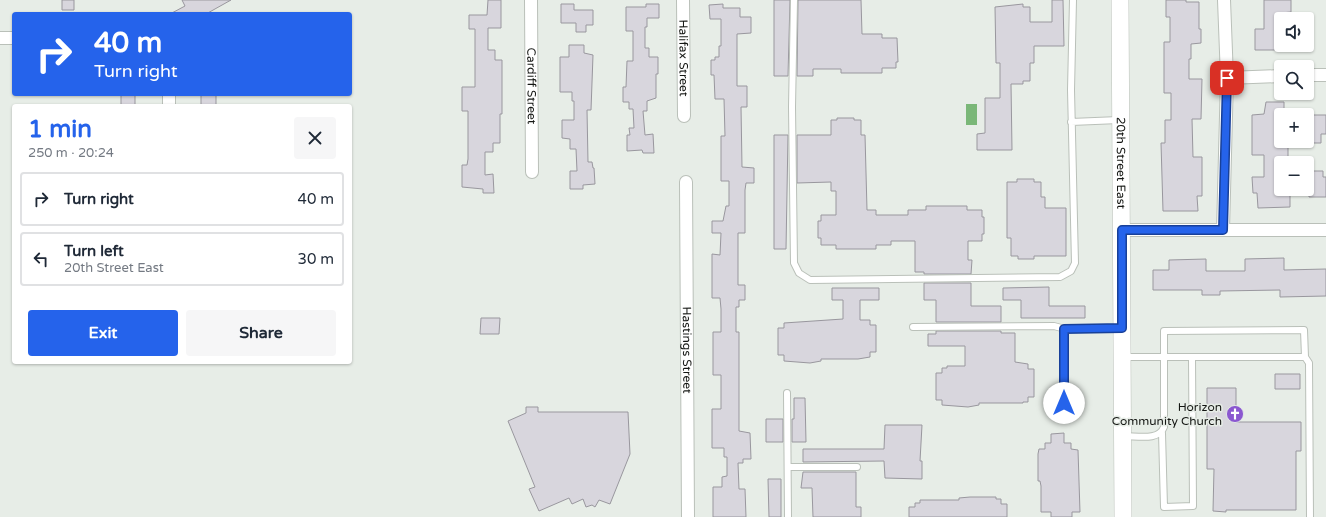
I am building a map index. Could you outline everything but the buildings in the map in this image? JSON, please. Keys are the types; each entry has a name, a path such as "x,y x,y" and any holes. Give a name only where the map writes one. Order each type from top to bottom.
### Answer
{"street":[{"name":"Cardiff Street","path":"531,0 532,172"},
{"name":"Halifax Street","path":"683,0 684,116"},
{"name":"20th Street East","path":"1120,0 1123,517"},
{"path":"1223,230 1227,78 1224,0"},
{"path":"0,38 12,38"},
{"path":"1314,75 1326,75"},
{"path":"1227,78 1274,76"},
{"name":"Hastings Street","path":"686,182 688,517"},
{"path":"1122,230 1326,230"}],"lane":[{"path":"794,0 792,107 794,262 799,273 810,280 1060,277 1070,272 1075,263 1071,122 1073,0"},
{"path":"1071,122 1121,120"},
{"path":"913,327 1054,326 1064,329 1122,328"},
{"path":"1064,329 1064,403"},
{"path":"1192,356 1193,506 1164,507 1162,433 1164,427 1164,331 1304,330 1305,357 1309,363 1310,517"},
{"path":"1122,357 1305,357"},
{"path":"787,393 788,517"},
{"path":"1123,436 1156,436 1162,433"},
{"path":"788,467 857,467"}],"shaded area":[{"path":"966,104 977,104 977,125 966,125"}],"place":[{"name":"Horizon Community Church","path":"1235,414"}],"route":[{"path":"1064,403 1064,329 1122,328 1122,230 1223,230 1227,78"}]}
